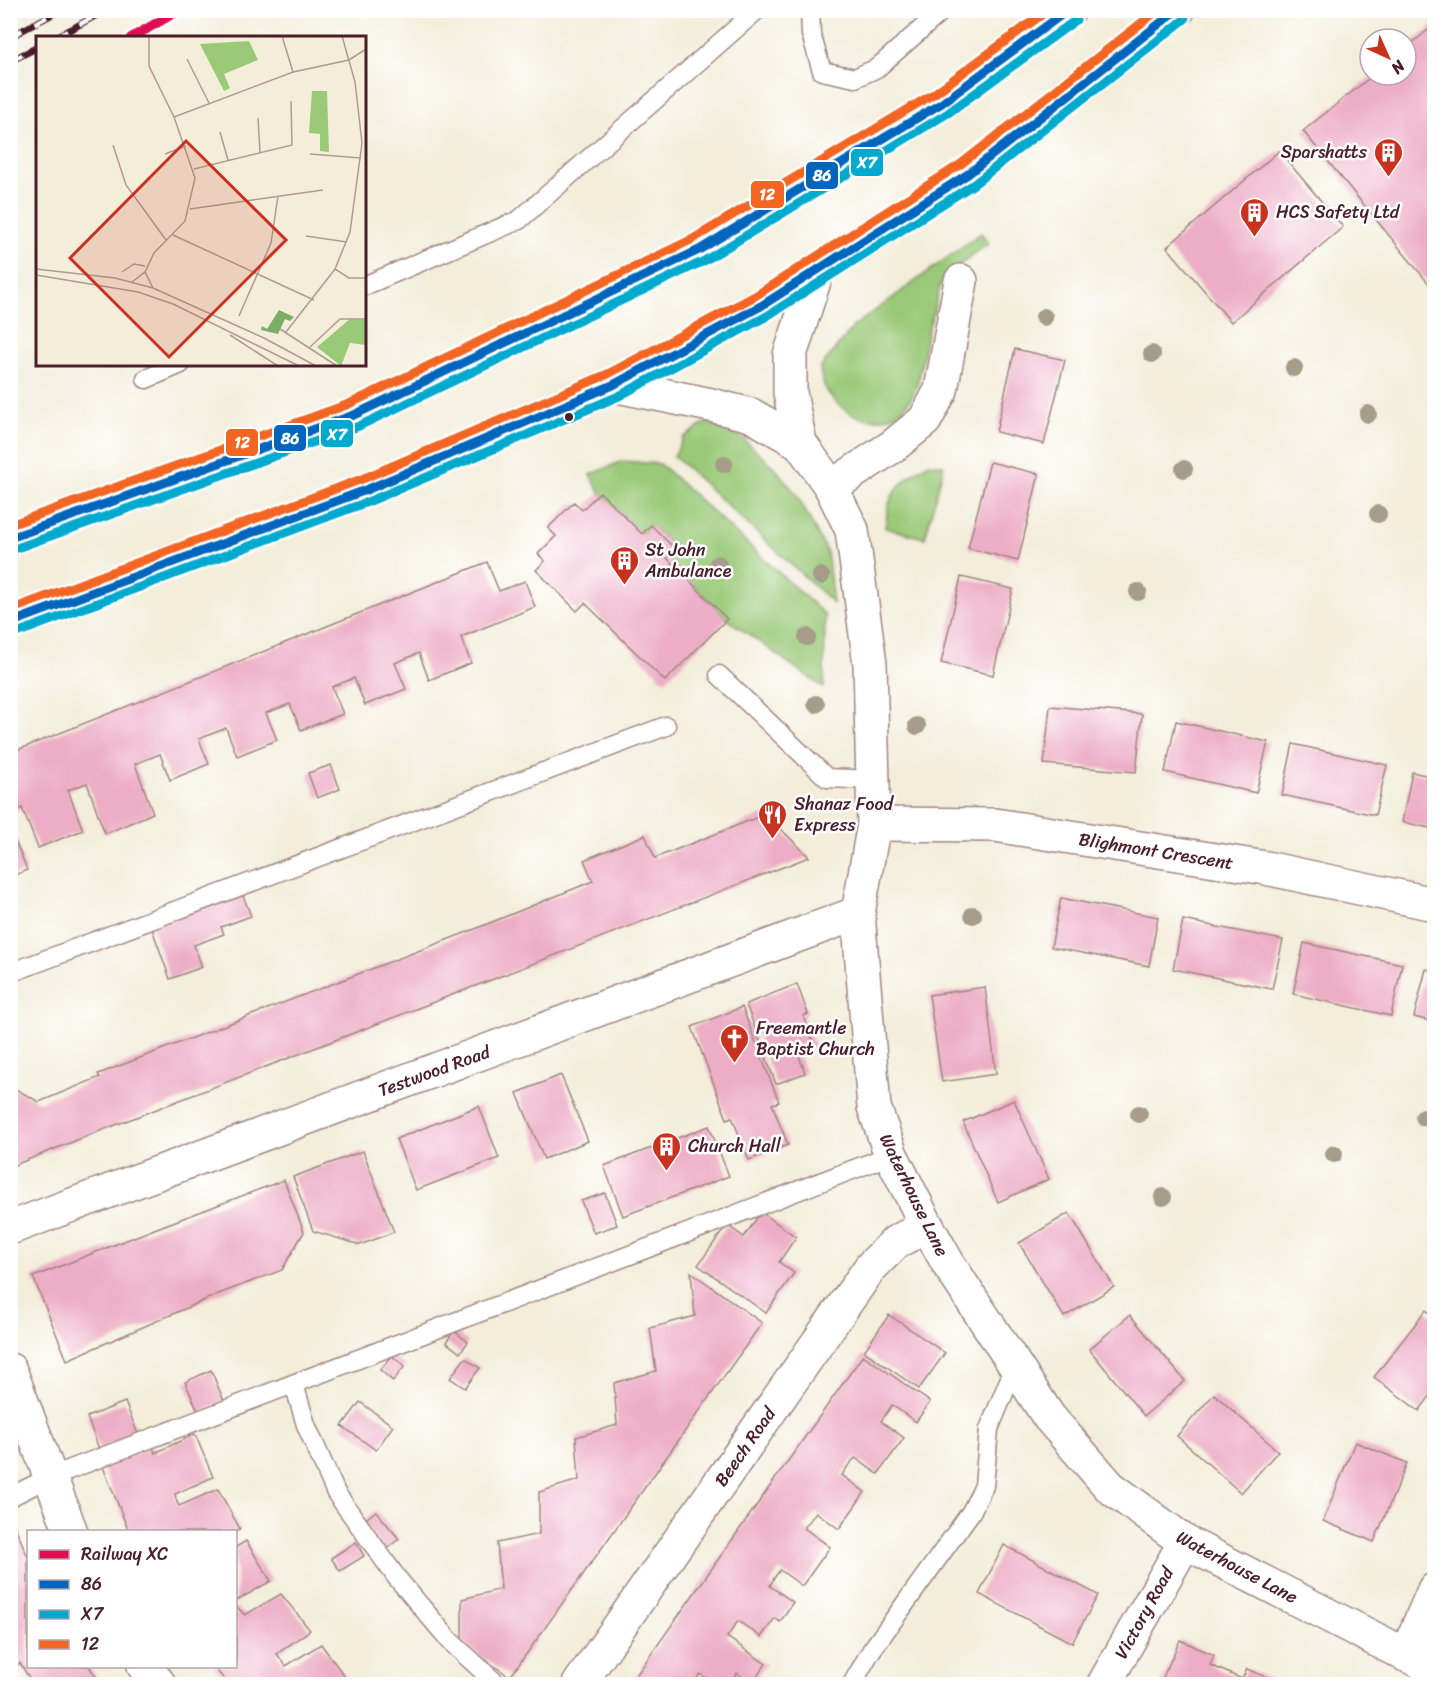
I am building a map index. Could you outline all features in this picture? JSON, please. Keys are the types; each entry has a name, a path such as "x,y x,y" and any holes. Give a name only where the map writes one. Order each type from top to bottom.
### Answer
{"main road":[{"path":"10,538 354,416 699,250 942,103 1069,10"},
{"path":"10,623 366,490 613,385 761,306 968,174 1178,10"},
{"path":"800,443 790,393 790,355 818,269"},
{"path":"831,487 893,446 925,420 941,390 961,281"},
{"path":"613,385 751,415 800,443"},
{"name":"Waterhouse Lane","path":"800,443 831,487 852,530 870,664 874,824 858,913 874,1107 891,1155 927,1226 949,1265 1049,1417 1110,1487 1185,1542 1420,1660"},
{"name":"Blighmont Crescent","path":"874,824 995,825 1266,868 1434,904"},
{"name":"Testwood Road","path":"10,1228 858,913"},
{"name":"Beech Road","path":"579,1684 870,1268 896,1242 927,1226"},
{"path":"10,1370 70,1530"},
{"name":"Victory Road","path":"1104,1684 1185,1542"},
{"path":"1420,1660 1434,1590"},
{"path":"146,1668 159,1684"}],"lane":[{"path":"366,285 519,220 758,10"},
{"path":"810,10 811,34 822,71 855,78 877,68 943,10"},
{"path":"146,379 176,366"},
{"path":"720,675 827,778 873,780"},
{"path":"10,973 666,726"},
{"path":"10,1497 50,1477 891,1155"},
{"path":"852,1684 871,1651 971,1512 984,1486 989,1429 1015,1366"},
{"path":"294,1384 306,1425 336,1493 397,1578 452,1642 497,1684"}],"green space":[{"path":"981,233 989,243 942,280 926,338 916,389 903,409 893,415 869,419 859,417 841,407 826,389 820,368 854,326"},
{"path":"707,422 741,437 774,467 796,494 827,552 833,603 674,456 684,437"},
{"path":"622,461 660,464 825,615 824,688 727,619 667,558 676,549 651,525 642,534 600,492 590,475"},
{"path":"929,463 944,465 925,538 885,528 889,504 895,491 911,475"}],"building":[{"name":"Sparshatts","path":"1434,25 1434,290 1303,131 1358,87 1418,87 1418,38"},
{"name":"HCS Safety Ltd","path":"1279,151 1343,227 1231,322 1167,247"},
{"path":"1015,349 1065,360 1044,444 996,432"},
{"path":"990,462 1039,474 1018,561 968,548"},
{"name":"St John Ambulance","path":"600,492 642,534 651,525 676,550 667,558 727,619 665,681 585,603 577,611 536,570 545,561 538,554 556,536 548,528 574,502 582,510"},
{"path":"487,562 499,591 525,581 535,607 461,637 471,663 429,680 419,653 395,663 406,689 365,705 354,678 332,687 343,714 301,730 290,704 266,713 277,740 237,756 226,728 199,739 209,764 170,780 160,754 135,764 153,813 105,834 87,783 68,790 83,830 38,848 22,808 10,813 10,753"},
{"path":"961,577 1013,589 993,675 941,663"},
{"path":"1050,706 1142,714 1136,772 1044,764"},
{"path":"1176,721 1268,742 1256,793 1165,772"},
{"path":"1293,744 1387,765 1375,815 1282,795"},
{"path":"331,765 340,789 317,798 308,773"},
{"path":"1412,772 1434,777 1434,829 1402,822"},
{"path":"766,814 809,857 10,1167 10,1086 39,1102 100,1077 98,1074 470,931 593,881 584,860 645,835 655,858"},
{"path":"10,828 27,870 10,877"},
{"path":"242,893 251,916 221,927 224,934 194,945 202,967 170,979 151,926"},
{"path":"1061,898 1158,917 1149,966 1051,947"},
{"path":"1183,920 1283,940 1272,989 1173,969"},
{"path":"1304,943 1402,964 1391,1016 1293,994"},
{"path":"1426,969 1434,971 1434,1022 1414,1017"},
{"path":"797,984 808,1014 803,1016 815,1046 798,1053 805,1073 776,1084 746,1004"},
{"path":"985,987 996,1074 942,1082 929,995"},
{"name":"Freemantle Baptist Church","path":"742,1007 779,1102 772,1104 788,1145 749,1160 732,1117 727,1119 692,1027"},
{"path":"561,1075 588,1141 544,1159 517,1093"},
{"path":"1014,1100 1049,1179 998,1202 963,1122"},
{"path":"479,1106 499,1158 416,1190 396,1139"},
{"name":"Church Hall","path":"709,1126 729,1176 623,1216 604,1166"},
{"path":"363,1151 394,1232 360,1245 313,1231 293,1177"},
{"path":"284,1180 304,1232 282,1270 221,1293 67,1360 33,1277"},
{"path":"605,1193 617,1225 594,1233 581,1201"},
{"path":"761,1212 796,1237 779,1262 794,1273 766,1313 698,1265 727,1225 744,1237"},
{"path":"1069,1213 1114,1287 1064,1317 1019,1243"},
{"path":"691,1272 762,1323 510,1677 462,1643 462,1599 501,1589 497,1543 539,1534 539,1492 579,1480 576,1437 617,1425 614,1383 656,1371 650,1328 695,1316"},
{"path":"1426,1310 1434,1317 1434,1391 1419,1411 1374,1377"},
{"path":"889,1315 945,1353 919,1389 864,1351"},
{"path":"1130,1315 1185,1381 1144,1416 1089,1349"},
{"path":"454,1331 468,1342 460,1353 446,1342"},
{"path":"863,1355 930,1402 916,1422 892,1405 881,1421 904,1438 878,1474 855,1458 848,1466 842,1475 865,1492 839,1529 816,1512 804,1528 830,1547 802,1586 780,1570 774,1578 770,1586 793,1602 780,1622 775,1618 761,1637 738,1621 727,1637 766,1664 752,1683 737,1673 729,1684 715,1684 700,1674 693,1684 630,1684"},
{"path":"392,1356 405,1366 393,1381 380,1370"},
{"path":"465,1358 480,1368 465,1388 450,1378"},
{"path":"211,1370 224,1401 199,1413 185,1382"},
{"path":"1214,1394 1278,1451 1241,1493 1177,1436"},
{"path":"125,1402 138,1434 99,1449 87,1417"},
{"path":"360,1402 393,1426 376,1450 342,1426"},
{"path":"195,1434 213,1477 175,1494 179,1506 218,1489 240,1529 237,1531 128,1530 103,1467 153,1447 155,1453"},
{"path":"1355,1442 1407,1463 1374,1542 1323,1521"},
{"path":"376,1511 399,1539 385,1550 362,1522"},
{"path":"10,1515 27,1555 27,1668 90,1668 101,1684 33,1684 20,1663 10,1670"},
{"path":"246,1541 271,1581 237,1600 237,1546"},
{"path":"356,1542 364,1556 340,1571 331,1558"},
{"path":"1004,1545 1098,1595 1072,1643 979,1594"},
{"path":"281,1594 310,1630 277,1654 286,1666 321,1644 348,1681 343,1684 228,1684 215,1668 237,1668 237,1607 245,1615"},
{"path":"1180,1640 1214,1655 1210,1665 1242,1679 1247,1669 1283,1684 1160,1684"}],"railway":[{"path":"10,37 60,10"},
{"path":"59,36 106,10"},
{"path":"10,61 36,48"}],"rail line":[{"name":"XC","path":"134,36 179,10"}],"transit line":[{"name":"12","path":"10,525 349,404 693,239 935,93 1048,10"},
{"name":"86","path":"10,538 354,415 699,250 942,103 1068,10"},
{"name":"12","path":"10,610 362,479 608,374 755,296 961,164 1158,10"},
{"name":"86","path":"10,623 366,490 613,385 761,306 968,174 1177,10"},
{"name":"X7","path":"14,634 370,501 619,396 767,316 974,184 1185,19"},
{"name":"X7","path":"14,549 359,426 704,261 948,113 1076,20"}],"place":[{"name":"Sparshatts","path":"1388,178"},
{"name":"HCS Safety Ltd","path":"1255,238"},
{"name":"St John Ambulance","path":"624,586"},
{"name":"Shanaz Food Express","path":"773,840"},
{"name":"Freemantle Baptist Church","path":"735,1064"},
{"name":"Church Hall","path":"667,1172"}]}
